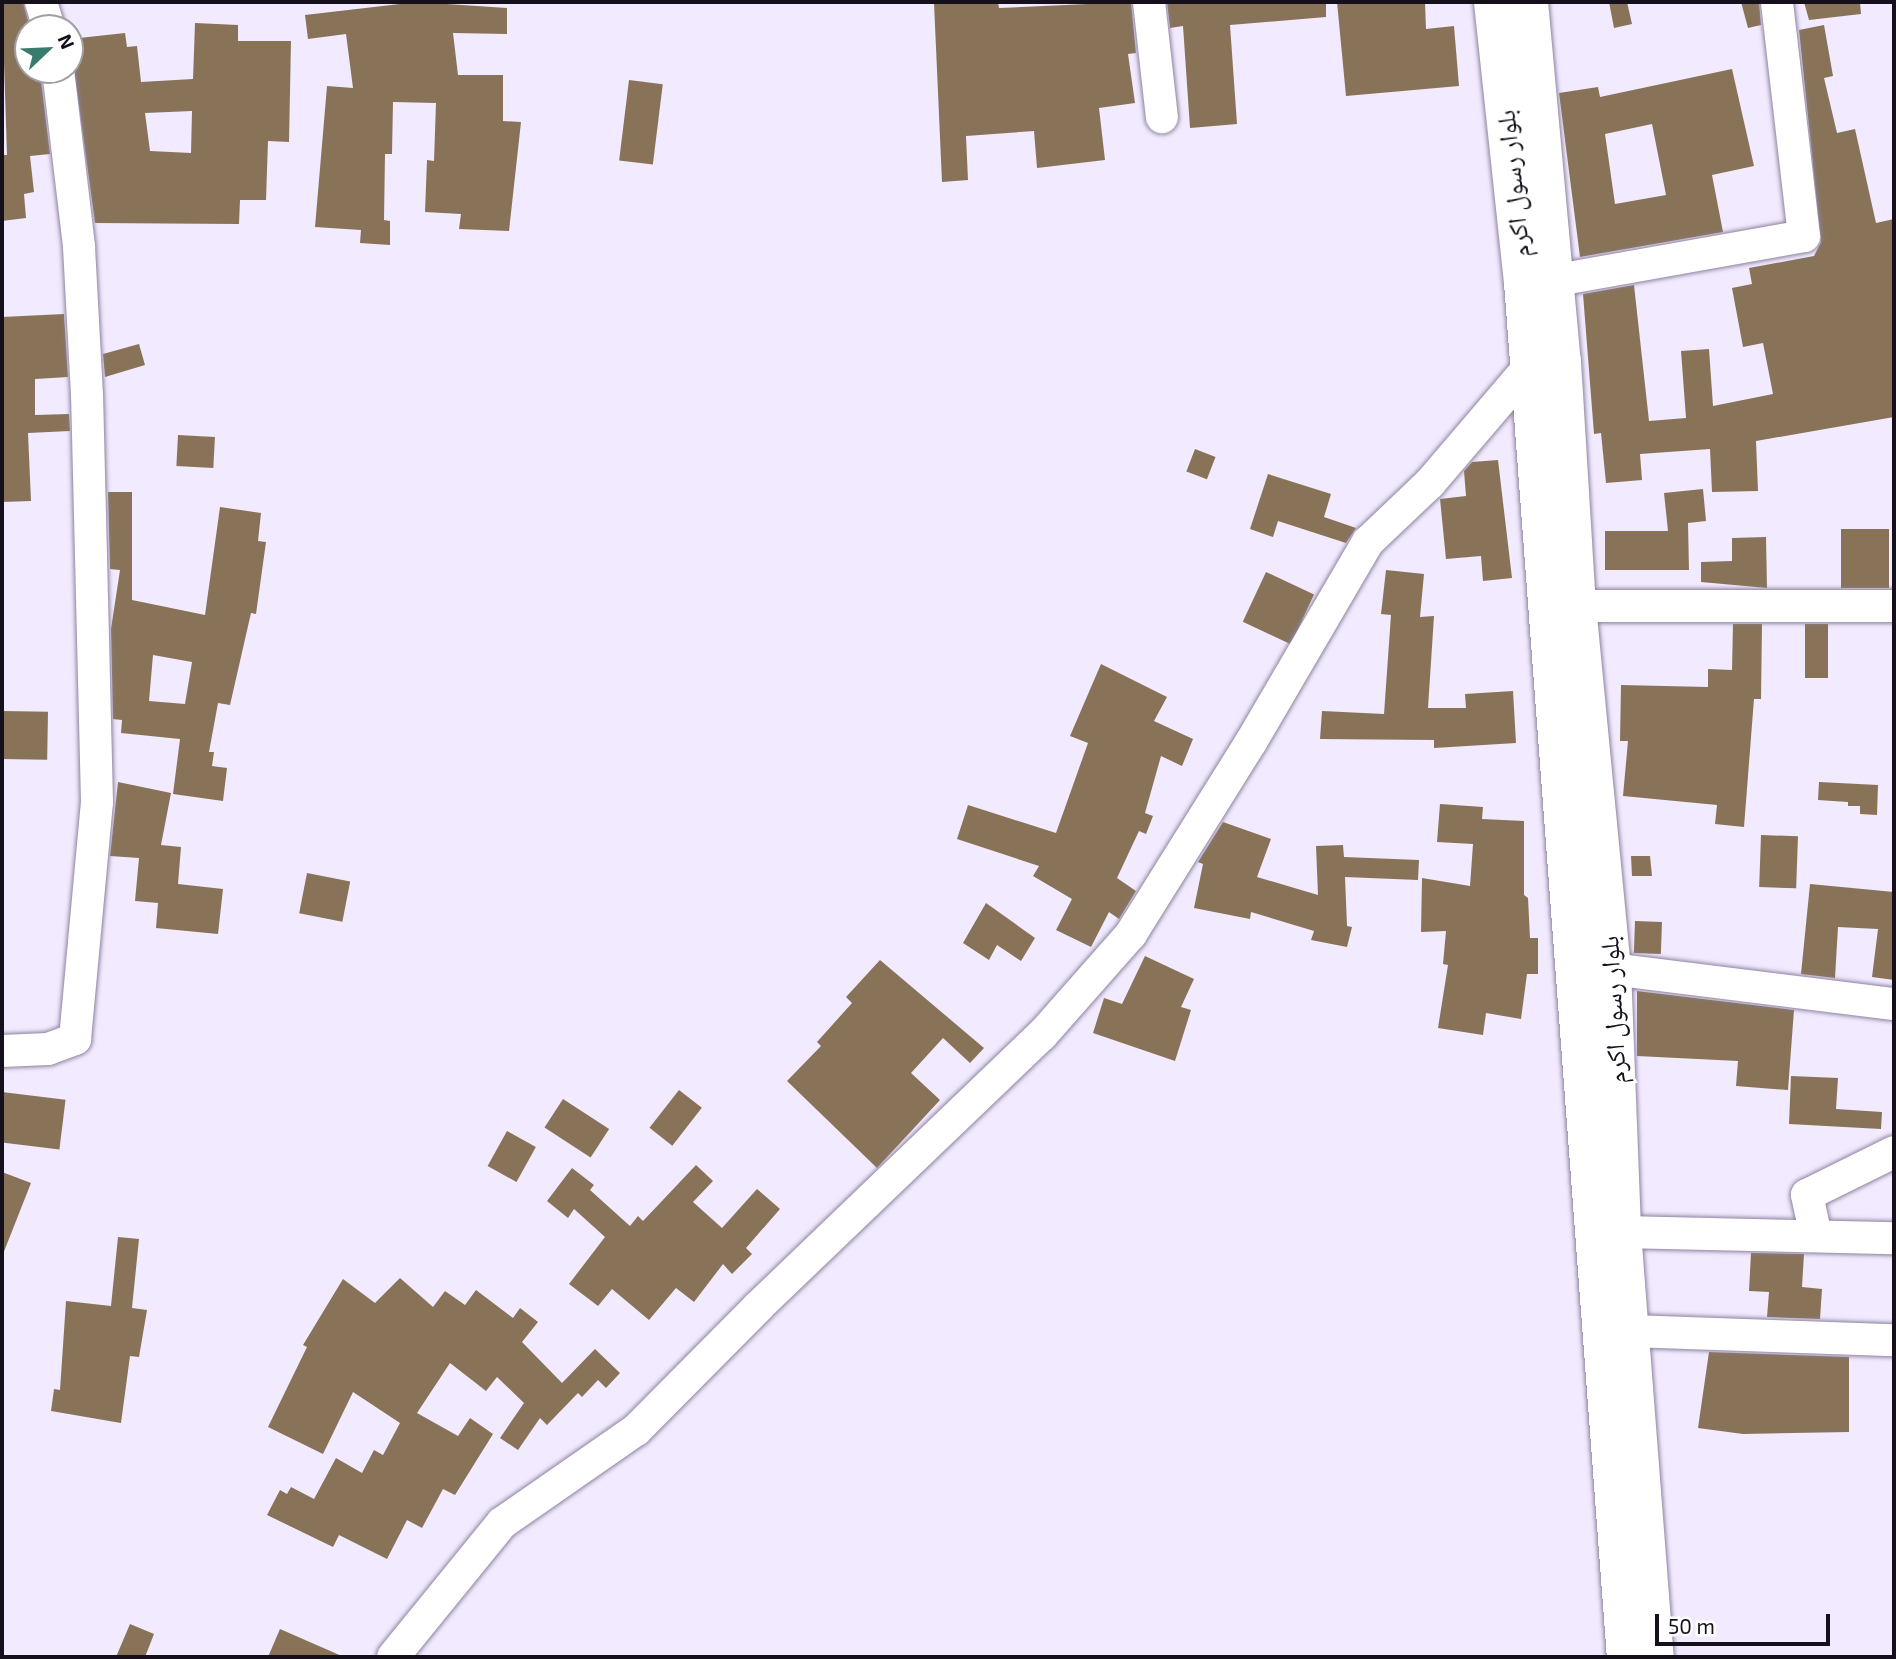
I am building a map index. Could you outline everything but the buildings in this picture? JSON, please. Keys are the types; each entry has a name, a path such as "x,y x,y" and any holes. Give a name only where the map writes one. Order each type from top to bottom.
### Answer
{"main road":[{"name":"بلوار رسول اکرم","path":"1493,2 1577,606 1612,969 1622,1232 1632,1331 1655,1657"},
{"name":"بلوار رسول اکرم","path":"1529,2 1552,281 1545,364 1626,1657"}],"street":[{"path":"1149,2 1162,117"},
{"path":"1552,281 1804,236 1777,2"},
{"path":"2,1051 48,1049 75,1039 97,802 87,381 79,246 60,84"},
{"path":"393,1657 502,1523 636,1430 758,1307 1042,1035 1130,934 1251,743 1368,542 1430,483 1545,364"},
{"path":"1577,606 1894,606"},
{"path":"1612,969 1894,1004"},
{"path":"1816,1236 1807,1195 1894,1152"},
{"path":"1622,1232 1894,1238"},
{"path":"1632,1331 1894,1340"}]}
